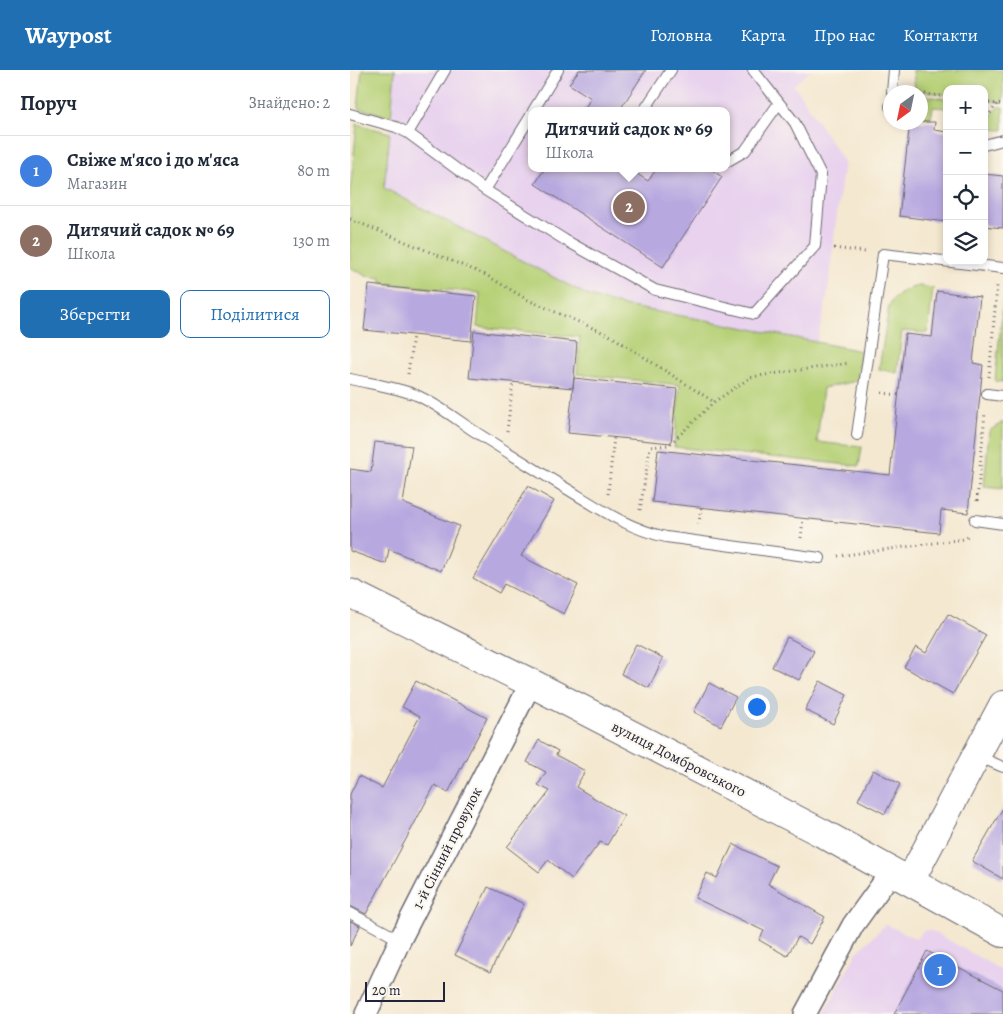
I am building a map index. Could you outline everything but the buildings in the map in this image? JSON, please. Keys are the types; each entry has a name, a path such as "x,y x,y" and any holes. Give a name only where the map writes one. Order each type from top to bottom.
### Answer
{"street":[{"name":"вулиця Домбровського","path":"350,593 531,683 813,828 1003,933"},
{"name":"1-й Сінний провулок","path":"366,1014 400,940 531,683"},
{"path":"805,1014 853,925 901,876 977,756 1003,705"}],"lane":[{"path":"408,132 445,70"},
{"path":"535,107 558,70"},
{"path":"647,107 671,70"},
{"path":"350,114 408,132 485,190 565,240 655,290 754,314 815,246 821,175 795,123 753,70"},
{"path":"893,85 894,70"},
{"path":"730,160 745,151 779,103"},
{"path":"485,190 528,119"},
{"path":"988,144 1003,140"},
{"path":"857,436 882,254 1001,268"},
{"path":"350,379 417,395 606,513 638,529 666,537 820,558"},
{"path":"987,394 1003,396"},
{"path":"975,520 1003,524"},
{"path":"977,756 1003,767"},
{"path":"350,913 400,940"}],"path":[{"path":"928,94 943,96"},
{"path":"988,103 1003,105"},
{"path":"988,116 997,104"},
{"path":"350,219 486,275 528,300 611,336 714,402"},
{"path":"815,246 882,254"},
{"path":"820,558 964,539 973,533 1001,268"},
{"path":"405,392 413,335"},
{"path":"638,529 650,447 668,444 714,402 751,377 868,361"},
{"path":"504,451 513,382"},
{"path":"606,513 614,438"}],"shaded area":[{"path":"395,70 811,70 794,85 844,162 828,293 817,342 624,306 589,296 384,188"},
{"path":"886,924 916,939 923,931 934,932 1003,971 1003,1014 824,1014 857,952"}],"green space":[{"path":"362,70 395,70 391,117 358,108"},
{"path":"913,70 1003,70 1003,102 988,100 988,85 943,85 943,94 928,92 928,85 914,85"},
{"path":"928,96 943,98 943,108 933,107 931,118 928,118"},
{"path":"998,107 1003,107 1003,130 988,129 988,119"},
{"path":"357,124 390,133 384,188 589,296 624,306 861,351 857,381 823,388 817,442 862,447 859,466 674,447 680,385 577,374 580,337 477,327 480,293 381,283 381,278 366,276 350,267 350,193"},
{"path":"919,286 933,288 928,333 902,331 897,373 879,369 889,306 901,292"},
{"path":"1003,303 1003,382 995,381"},
{"path":"1003,422 1003,489 984,487 989,431"}],"place":[{"name":"Дитячий садок № 69","path":"629,207"},
{"name":"Свіже м'ясо і до м'яса","path":"940,970"}]}
